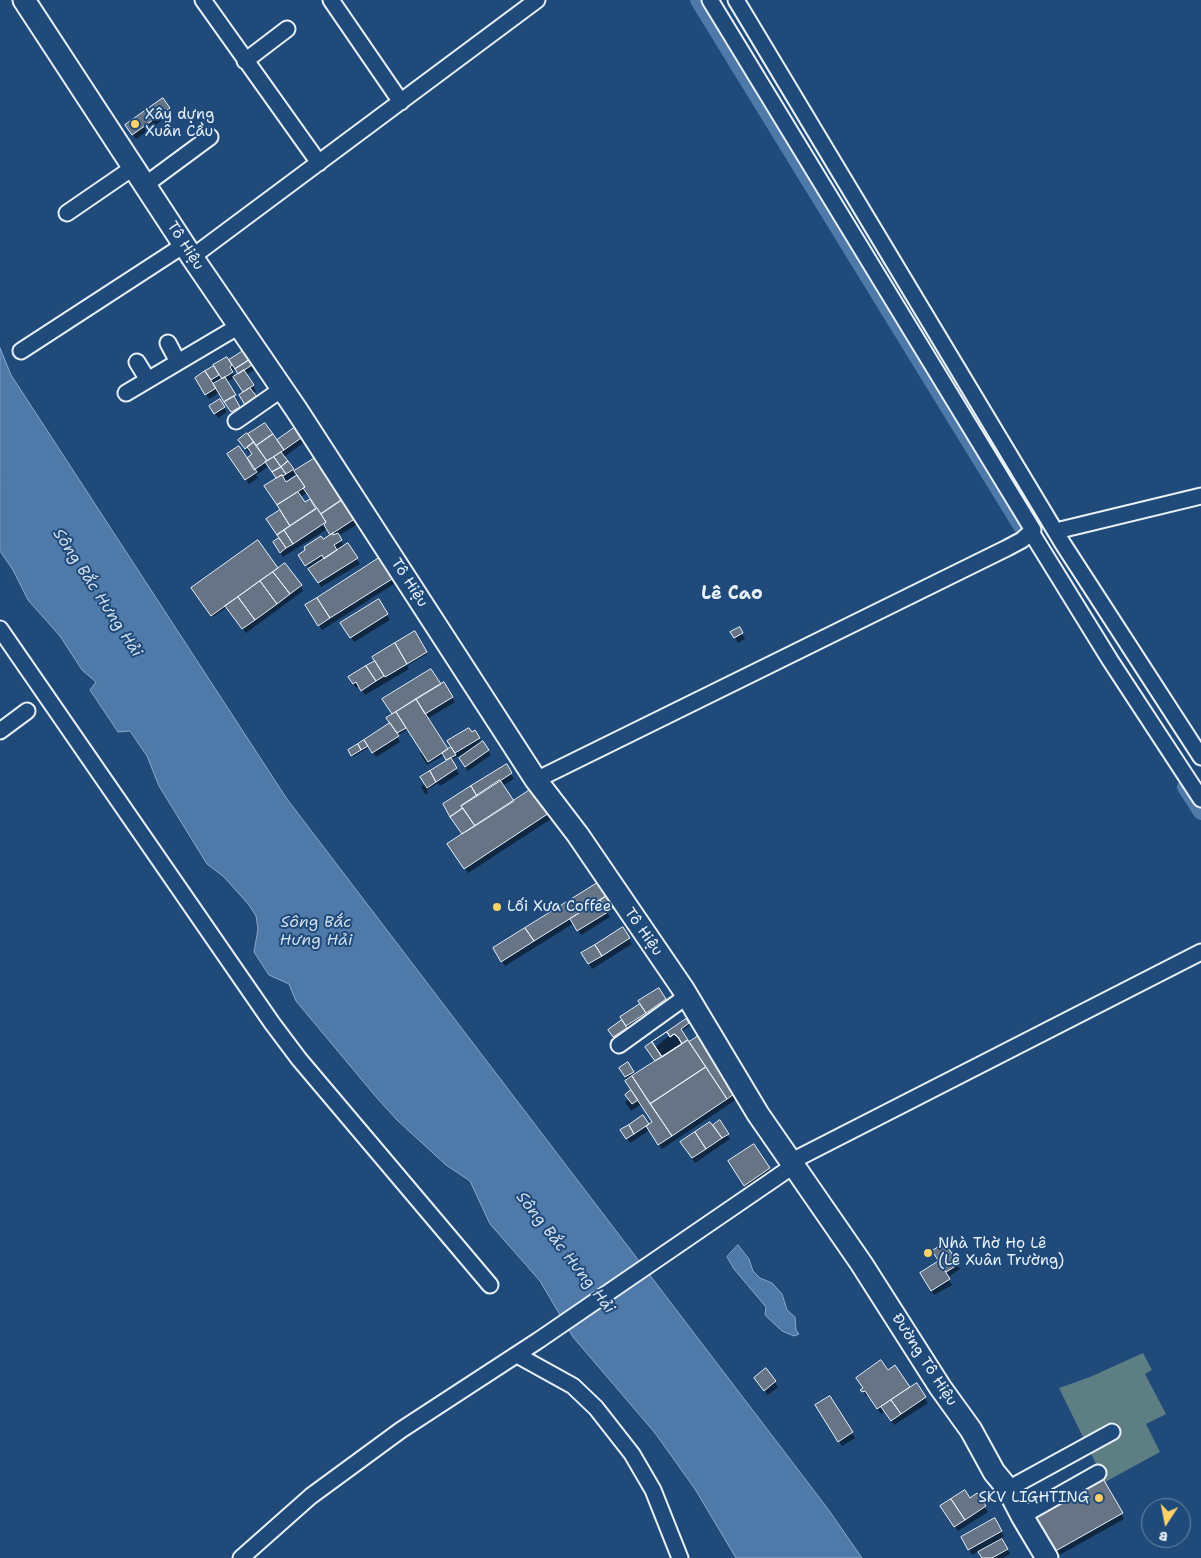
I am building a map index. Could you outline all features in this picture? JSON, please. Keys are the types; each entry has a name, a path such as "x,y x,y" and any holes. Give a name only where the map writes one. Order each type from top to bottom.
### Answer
{"main road":[{"name":"Tô Hiệu","path":"24,0 188,251 282,389 536,780 578,835 687,996 758,1114 791,1164"},
{"name":"Đường Tô Hiệu","path":"791,1164 861,1263 940,1387 971,1430 994,1472 1008,1489 1047,1558"}],"street":[{"path":"203,0 319,163"},
{"path":"330,0 401,102"},
{"path":"21,352 188,251 319,163 537,0"},
{"path":"710,0 1110,660 1201,799"},
{"path":"736,0 1042,509 1201,757"},
{"path":"245,61 288,29"},
{"path":"145,185 210,137"},
{"path":"67,213 134,167"},
{"path":"126,393 239,326"},
{"path":"168,343 178,362"},
{"path":"137,362 148,380"},
{"path":"236,422 282,389"},
{"path":"1056,531 1201,496"},
{"path":"536,780 1022,540 1028,525 1042,509"},
{"path":"0,629 299,1059 490,1285"},
{"path":"0,731 27,711"},
{"path":"241,1558 311,1496 386,1441 539,1340 791,1164 1201,952"},
{"path":"619,1045 687,996"},
{"path":"517,1354 572,1386 596,1408 632,1454 653,1490 680,1558"},
{"path":"1008,1489 1112,1432"},
{"path":"1022,1516 1098,1473"}],"green space":[{"path":"1143,1353 1152,1370 1145,1374 1166,1414 1146,1424 1160,1452 1105,1482 1059,1388 1090,1377"}],"water":[{"name":"Sông Bắc Hưng Hải","path":"0,348 11,375 287,799 828,1509 862,1558 736,1558 695,1489 655,1433 573,1337 540,1281 490,1224 470,1181 446,1165 397,1120 296,1001 289,984 269,975 254,952 258,929 256,916 249,905 224,877 207,864 159,786 147,756 130,731 118,732 90,690 96,682 82,670 60,636 28,600 13,570 0,551"},
{"path":"738,1245 749,1259 753,1271 760,1278 772,1283 782,1294 787,1310 795,1317 796,1330 799,1334 794,1336 782,1331 765,1315 766,1307 734,1269 727,1257"}],"building":[{"path":"163,98 170,108 132,135 125,125"},
{"path":"243,351 249,360 235,369 229,360"},
{"path":"227,357 232,365 230,367 233,372 222,379 213,365"},
{"path":"249,360 252,365 238,374 235,369"},
{"path":"214,366 219,375 211,380 205,371"},
{"path":"244,370 254,385 243,392 233,377"},
{"path":"205,371 216,388 205,395 195,378"},
{"path":"225,377 236,395 224,402 213,384"},
{"path":"250,388 257,397 245,405 239,395"},
{"path":"234,396 240,407 231,412 224,402"},
{"path":"220,399 225,407 214,414 209,406"},
{"path":"265,423 273,434 256,446 248,434"},
{"path":"294,428 301,438 284,450 277,440"},
{"path":"247,433 254,442 245,449 238,440"},
{"path":"273,434 284,450 267,461 256,446"},
{"path":"254,442 267,461 254,470 247,458 252,454 247,447"},
{"path":"239,446 257,472 245,480 227,454"},
{"path":"281,452 288,461 281,467 274,457"},
{"path":"274,457 281,467 272,472 265,462"},
{"path":"315,458 342,500 321,514 294,471"},
{"path":"288,461 294,469 286,474 281,467"},
{"path":"281,467 286,474 276,478 272,472"},
{"path":"282,475 286,482 297,475 305,487 277,505 264,486"},
{"path":"298,492 305,502 310,499 316,509 290,526 277,505"},
{"path":"343,499 356,518 330,535 324,525 326,522 321,514"},
{"path":"317,508 326,522 293,544 284,530"},
{"path":"280,510 290,526 277,535 266,519"},
{"path":"284,530 293,544 286,548 277,535"},
{"path":"333,533 333,535 338,533 342,540 334,545 337,550 324,559 322,555 305,566 298,555 305,550 304,547 321,536 323,539"},
{"path":"279,538 286,548 280,553 273,542"},
{"path":"258,540 278,568 211,616 191,588"},
{"path":"348,543 358,558 318,583 308,569"},
{"path":"379,558 392,579 330,618 317,598"},
{"path":"285,563 302,585 290,594 273,572"},
{"path":"273,572 290,594 277,604 260,581"},
{"path":"260,581 277,604 255,620 238,597"},
{"path":"238,597 255,620 242,629 225,606"},
{"path":"317,598 330,618 318,626 305,605"},
{"path":"379,599 388,614 350,638 340,623"},
{"path":"740,627 743,633 734,638 730,632"},
{"path":"415,631 427,652 407,664 395,643"},
{"path":"395,643 407,664 385,677 372,657"},
{"path":"375,661 384,676 376,681 366,666"},
{"path":"366,666 376,681 361,691 356,682 353,684 348,677"},
{"path":"431,669 441,684 392,714 382,699"},
{"path":"444,682 453,697 425,714 416,699"},
{"path":"416,699 448,749 428,762 396,712"},
{"path":"396,712 406,728 397,733 386,718"},
{"path":"390,723 399,736 372,753 364,740"},
{"path":"469,728 472,732 475,730 480,738 455,753 447,741"},
{"path":"364,740 368,746 361,750 358,744"},
{"path":"483,741 489,750 465,767 459,758"},
{"path":"358,744 361,750 351,756 348,750"},
{"path":"451,747 456,755 446,760 442,753"},
{"path":"451,758 457,768 436,782 430,771"},
{"path":"507,764 512,773 477,796 471,786"},
{"path":"430,771 436,782 427,788 420,777"},
{"path":"500,780 514,801 475,826 461,806"},
{"path":"471,786 477,796 461,806 463,808 450,817 443,804"},
{"path":"533,788 549,813 464,869 447,844"},
{"path":"463,808 475,826 462,834 450,817"},
{"path":"599,882 608,895 534,941 525,928"},
{"path":"608,895 615,907 608,912 600,900"},
{"path":"600,900 608,912 577,931 570,919"},
{"path":"623,927 630,938 602,956 595,945"},
{"path":"525,928 534,941 501,962 493,948"},
{"path":"595,945 602,956 588,964 581,953"},
{"path":"659,988 666,999 646,1013 638,1001"},
{"path":"640,1004 646,1013 626,1026 620,1017"},
{"path":"686,1019 689,1023 681,1029 688,1040 682,1044 678,1037 674,1034 670,1037 667,1032"},
{"path":"622,1020 627,1028 613,1037 608,1030"},
{"path":"667,1032 670,1037 674,1034 678,1037 682,1044 662,1057 652,1042"},
{"path":"667,1032 670,1037 674,1034 678,1037 682,1044 662,1057 652,1042"},
{"path":"700,1035 738,1091 727,1099 689,1042"},
{"path":"688,1040 706,1067 650,1104 632,1076"},
{"path":"652,1042 662,1057 655,1061 645,1047"},
{"path":"628,1062 634,1072 625,1077 619,1068"},
{"path":"706,1067 727,1099 672,1136 650,1104"},
{"path":"632,1076 672,1136 658,1145 646,1126 652,1122 625,1081"},
{"path":"631,1090 638,1100 632,1104 625,1095"},
{"path":"643,1115 649,1124 634,1134 629,1125"},
{"path":"720,1120 729,1134 722,1138 713,1125"},
{"path":"710,1122 722,1138 706,1149 695,1132"},
{"path":"629,1125 634,1134 626,1139 620,1130"},
{"path":"695,1132 706,1149 692,1158 680,1142"},
{"path":"754,1144 770,1168 744,1186 728,1161"},
{"path":"945,1243 959,1264 946,1272 932,1251"},
{"path":"939,1261 950,1279 931,1291 920,1273"},
{"path":"881,1360 888,1370 895,1365 910,1387 877,1409 865,1391 862,1392 860,1390 863,1388 856,1378"},
{"path":"766,1368 776,1381 764,1391 754,1378"},
{"path":"917,1383 926,1397 901,1414 891,1400"},
{"path":"830,1396 853,1432 838,1442 815,1405"},
{"path":"891,1400 901,1414 891,1421 881,1407"},
{"path":"1102,1477 1123,1513 1052,1553 1031,1516"},
{"path":"965,1490 970,1498 977,1493 986,1506 965,1520 951,1499"},
{"path":"951,1499 965,1520 954,1527 940,1506"},
{"path":"995,1518 1002,1531 968,1550 961,1537"},
{"path":"1002,1539 1008,1549 992,1558 982,1558 978,1552"}],"waterway":[{"path":"698,0 1021,526"},
{"path":"1185,787 1201,812"}],"place":[{"name":"Xây dựng Xuân Cầu","path":"135,124"},
{"name":"Lối Xưa Coffee","path":"497,907"},
{"name":"Nhà Thờ Họ Lê (Lê Xuân Trường)","path":"928,1253"},
{"name":"SKV LIGHTING","path":"1099,1498"}],"district":[{"name":"Lê Cao","path":"732,594"}]}
